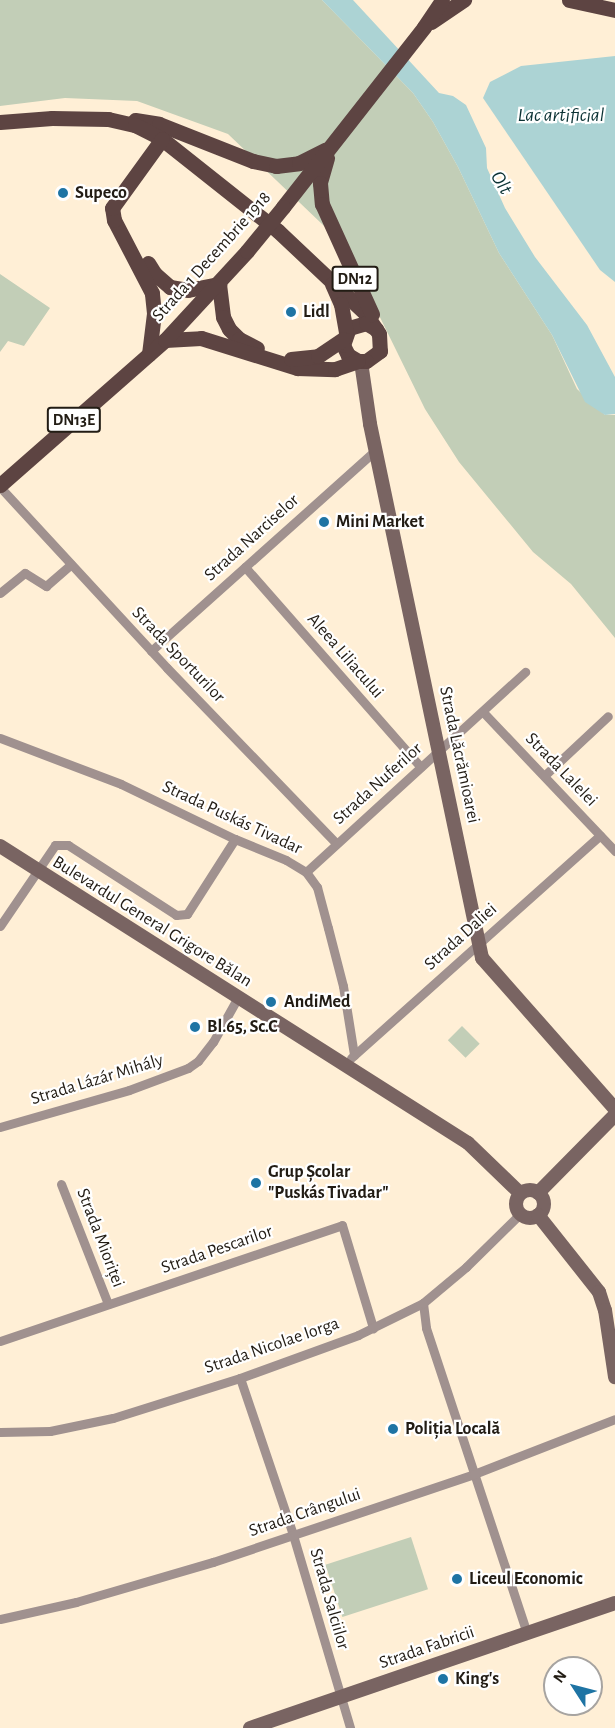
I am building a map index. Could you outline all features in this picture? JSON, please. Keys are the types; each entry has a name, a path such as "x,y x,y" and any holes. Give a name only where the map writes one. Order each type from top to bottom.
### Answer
{"main road":[{"name":"Strada 1 Decembrie 1918","path":"0,486 165,340 219,284 284,207 424,27 442,0"},
{"name":"Strada 1 Decembrie 1918","path":"424,27 464,0"},
{"path":"569,0 615,10"},
{"name":"DN12","path":"0,122 82,117 108,119 130,124 162,139 278,231 358,304 378,331"},
{"path":"108,119 138,120 159,124 253,160 276,166 299,164 333,144"},
{"path":"130,124 146,141 149,156"},
{"path":"149,354 154,313 152,293 114,220 112,208 162,139"},
{"name":"DN12","path":"333,144 320,183 322,204 378,331"},
{"path":"122,192 121,207 125,221 150,268 162,282 170,287 188,290 219,284 226,324 234,334 253,347 300,360 318,356 360,323 378,331 381,345 376,355 343,368 297,368 201,338 165,340"},
{"name":"DN12","path":"323,272 341,304 345,336"},
{"path":"345,336 345,351 360,361"},
{"name":"Strada Lăcrămioarei","path":"360,361 364,395 482,958 615,1109"},
{"name":"Bulevardul General Grigore Bălan","path":"0,846 238,997 350,1060 468,1143 520,1193"},
{"path":"538,1192 615,1115"},
{"path":"527,1190 538,1192 544,1204 538,1215 529,1218 520,1214 516,1202 520,1193 527,1190"},
{"path":"538,1215 599,1292 605,1310 615,1377"},
{"name":"Strada Fabricii","path":"250,1728 615,1603"}],"street":[{"name":"Strada Narciselor","path":"151,651 376,450"},
{"name":"Strada Sporturilor","path":"0,486 151,651 336,843"},
{"path":"0,593 25,573 46,586 70,564"},
{"name":"Aleea Liliacului","path":"245,567 421,767"},
{"name":"Strada Nuferilor","path":"306,872 525,672"},
{"name":"Strada Lalelei","path":"483,712 615,851"},
{"path":"545,776 608,716"},
{"name":"Strada Puskás Tivadar","path":"0,738 122,784 235,839 286,860 306,872 317,887 343,986 350,1060"},
{"name":"Strada Daliei","path":"350,1060 600,835"},
{"path":"0,926 55,845 68,845 176,915 187,914 235,839"},
{"name":"Strada Lázár Mihály","path":"0,1127 129,1090 188,1068 209,1047 238,997"},
{"name":"Strada Mioriței","path":"61,1184 108,1304"},
{"name":"Strada Nicolae Iorga","path":"0,1432 50,1431 85,1425 240,1378 373,1328 423,1303 466,1267 520,1214"},
{"name":"Strada Pescarilor","path":"3,1338 342,1226 373,1328"},
{"path":"423,1303 426,1328 527,1633"},
{"path":"410,1310 426,1328"},
{"name":"Strada Salciilor","path":"240,1378 293,1534 350,1728"},
{"name":"Strada Crângului","path":"0,1619 164,1578 474,1474 615,1419"}],"green space":[{"path":"0,0 322,0 413,93 433,122 458,167 499,253 552,335 577,389 605,415 615,415 615,638 571,584 533,552 459,462 425,409 345,246 228,134 137,101 65,98 0,106"},
{"path":"0,274 50,308 24,346 8,341 0,352"},
{"path":"462,1026 480,1044 466,1058 448,1040"},
{"path":"411,1537 428,1589 342,1617 325,1565"}],"water":[{"path":"322,0 353,0 439,93 453,96 466,105 486,148 487,168 505,208 535,257 587,325 615,377 615,414 605,415 585,402 552,335 499,253 458,167 433,122 413,93"},
{"name":"Lac artificial","path":"615,56 615,282 600,270 483,98 490,82 521,66"}],"place":[{"name":"Supeco","path":"63,193"},
{"name":"Lidl","path":"291,312"},
{"name":"Mini Market","path":"324,522"},
{"name":"AndiMed","path":"271,1002"},
{"name":"Bl.65, Sc.C","path":"195,1027"},
{"name":"Grup Școlar \"Puskás Tivadar\"","path":"256,1183"},
{"name":"Poliția Locală","path":"393,1429"},
{"name":"Liceul Economic","path":"457,1579"},
{"name":"King's","path":"443,1679"}],"water label":[{"name":"Olt","path":"501,183"}]}
